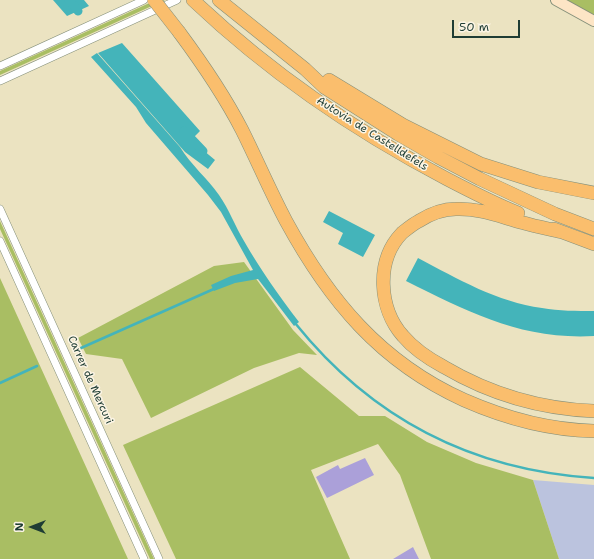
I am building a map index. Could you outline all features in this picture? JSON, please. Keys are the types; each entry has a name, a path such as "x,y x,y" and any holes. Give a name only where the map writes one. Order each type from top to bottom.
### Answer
{"highway":[{"path":"154,0 200,59 242,130 286,220 304,251 336,300 355,322 398,361 423,379 476,405 539,425 562,429 594,431"},
{"name":"Autovia de Castelldefels","path":"193,0 254,53 301,89 388,146 470,191 508,209 594,244"},
{"name":"Autovia de Castelldefels","path":"219,0 324,86 438,157 555,214 594,228"},
{"path":"305,69 329,80 403,125 481,164 538,182 594,193"},
{"path":"562,232 524,223 492,213 468,209 455,209 438,212 414,224 402,234 391,249 384,274 384,299 393,323 403,336 414,347 433,361 457,375 511,397 545,406 594,411"}],"street":[{"path":"0,66 144,0"},
{"path":"0,81 177,0"},
{"path":"556,0 594,22"},
{"name":"Carrer de Mercuri","path":"0,209 159,559"},
{"path":"0,241 144,559"}],"shaded area":[{"path":"533,480 594,485 594,559 559,559"}],"green space":[{"path":"156,0 165,0 0,75 0,71"},
{"path":"566,0 594,0 594,17"},
{"path":"0,221 154,559 150,559 0,229"},
{"path":"244,262 293,330 317,355 299,353 254,368 151,418 122,359 86,354 78,338 214,266"},
{"path":"0,278 128,559 0,559"},
{"path":"300,367 359,416 385,416 427,442 476,463 533,480 559,559 431,559 400,475 378,444 311,470 350,559 176,559 123,445"}],"water":[{"path":"53,0 84,0 89,6 67,16"},
{"path":"122,43 200,131 191,140 215,160 208,169 185,152 98,53"},
{"path":"97,53 180,147 189,160 219,195 257,262 299,322 294,326 258,279 235,283 214,291 211,285 231,276 253,270 221,212 146,123 136,107 91,57"},
{"path":"329,211 375,235 363,257 338,244 343,233 323,222"},
{"path":"418,258 478,289 509,301 548,309 594,311 594,336 568,336 519,329 474,313 406,281"}],"building":[{"path":"365,458 374,475 327,498 316,477 338,465 340,469"},
{"path":"413,547 419,559 393,559"}],"waterway":[{"path":"69,0 78,11"},
{"path":"184,131 203,151"},
{"path":"81,348 216,288"},
{"path":"295,323 325,357 357,387 391,412 427,434 466,451 506,464 549,473 594,478"},
{"path":"0,383 37,366"}]}
